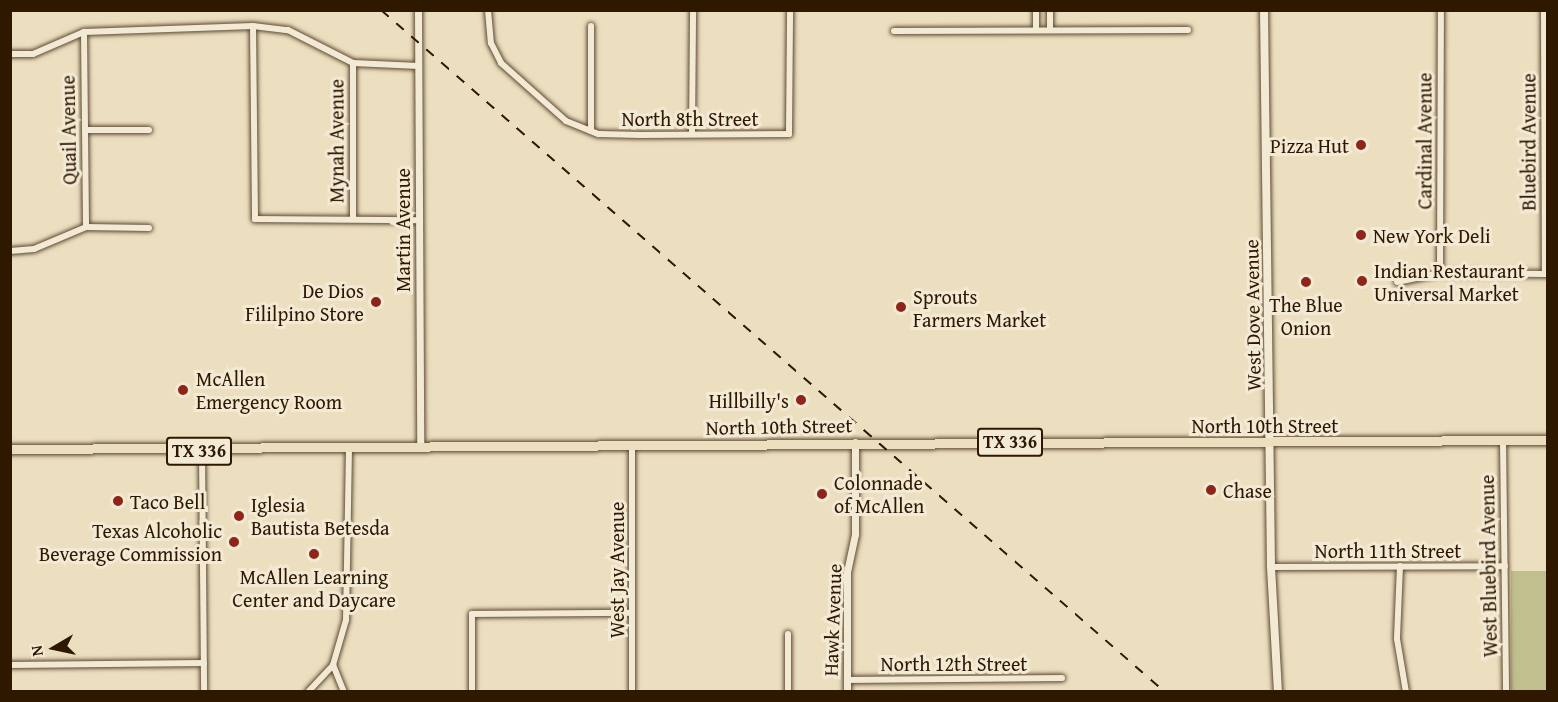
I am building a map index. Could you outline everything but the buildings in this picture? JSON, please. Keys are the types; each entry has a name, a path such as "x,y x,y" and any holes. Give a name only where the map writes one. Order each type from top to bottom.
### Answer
{"main road":[{"name":"West Dove Avenue","path":"1264,10 1271,567 1278,692"},
{"name":"North 10th Street","path":"10,449 202,451 632,448 855,442 1270,444 1548,440"}],"street":[{"name":"Martin Avenue","path":"418,10 420,448"},
{"path":"488,10 491,43 501,63 566,121 591,131 591,26"},
{"path":"692,134 693,10"},
{"name":"North 8th Street","path":"591,131 789,134 790,10"},
{"path":"1035,30 1036,10"},
{"path":"1050,10 1050,30"},
{"name":"Cardinal Avenue","path":"1440,273 1441,10"},
{"name":"Bluebird Avenue","path":"1544,10 1546,274"},
{"path":"10,54 33,54 84,32 253,26 288,30 352,63 419,66"},
{"path":"253,26 255,219 418,220"},
{"path":"894,31 1188,30"},
{"name":"Quail Avenue","path":"84,32 86,227"},
{"name":"Mynah Avenue","path":"352,63 353,219"},
{"path":"85,130 149,130"},
{"path":"10,251 34,249 86,227 149,228"},
{"path":"1397,282 1440,273 1546,274"},
{"name":"West Bluebird Avenue","path":"1503,440 1506,692"},
{"name":"Hawk Avenue","path":"847,692 847,572 855,534 855,442"},
{"name":"West Jay Avenue","path":"632,448 632,692"},
{"path":"308,692 333,665 346,620 349,449"},
{"path":"202,451 204,692"},
{"path":"1400,566 1398,639 1406,692"},
{"name":"North 11th Street","path":"1271,567 1505,566"},
{"path":"472,692 472,614 632,614"},
{"path":"788,634 788,692"},
{"path":"10,665 204,663"},
{"path":"333,665 344,692"},
{"name":"North 12th Street","path":"847,680 1062,678"}],"shaded area":[{"path":"1511,571 1547,571 1547,691 1511,691"}],"railway":[{"path":"381,10 1165,692"}],"place":[{"name":"Pizza Hut","path":"1361,145"},
{"name":"New York Deli","path":"1361,235"},
{"name":"Indian Restaurant Universal Market","path":"1362,281"},
{"name":"The Blue Onion","path":"1306,282"},
{"name":"De Dios Fililpino Store","path":"376,302"},
{"name":"Sprouts Farmers Market","path":"901,307"},
{"name":"McAllen Emergency Room","path":"183,390"},
{"name":"Hillbilly's","path":"801,400"},
{"name":"Chase","path":"1211,490"},
{"name":"Colonnade of McAllen","path":"822,494"},
{"name":"Taco Bell","path":"118,501"},
{"name":"Iglesia Bautista Betesda","path":"239,516"},
{"name":"Texas Alcoholic Beverage Commission","path":"234,542"},
{"name":"McAllen Learning Center and Daycare","path":"314,554"}]}
